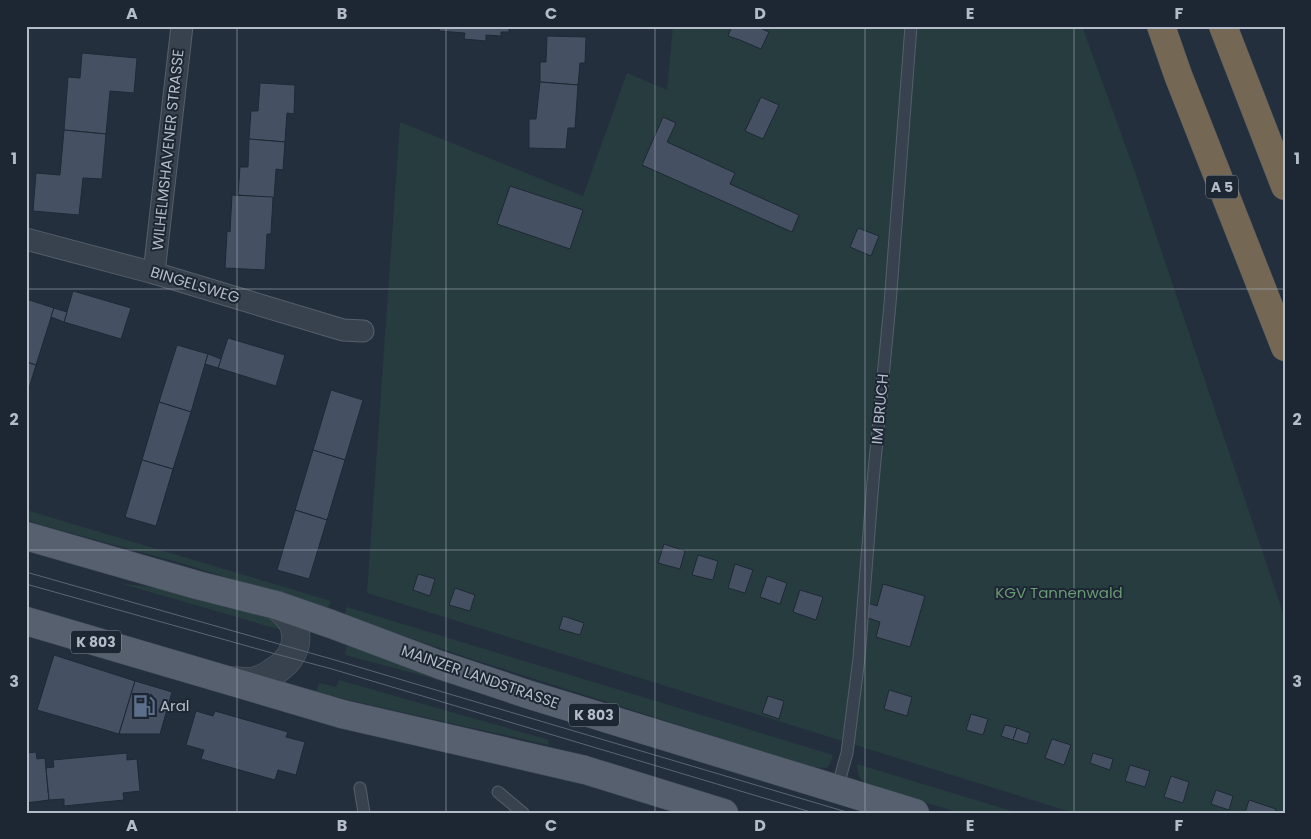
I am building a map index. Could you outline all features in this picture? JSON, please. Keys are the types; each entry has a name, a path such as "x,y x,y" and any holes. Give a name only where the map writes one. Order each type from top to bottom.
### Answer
{"highway":[{"name":"A 5","path":"1161,26 1285,347"},
{"path":"1223,26 1285,186"}],"main road":[{"name":"MAINZER LANDSTRASSE","path":"26,536 276,606 530,695 915,813"},
{"name":"K 803","path":"26,621 342,714 577,768 724,813"}],"street":[{"name":"WILHELMSHAVENER STRASSE","path":"154,273 182,26"},
{"name":"BINGELSWEG","path":"26,239 154,273 343,330 363,331"},
{"path":"232,681 256,681 281,668 290,658 295,643 294,626 289,616 276,606"}],"lane":[{"name":"IM BRUCH","path":"837,789 847,753 859,658 911,26"},
{"path":"360,788 364,813"},
{"path":"498,792 523,813"}],"green space":[{"name":"KGV Tannenwald","path":"673,26 1082,26 1135,172 1285,619 1285,813 1074,813 367,593 400,122 583,196 627,73 667,90"},
{"path":"26,510 331,601 327,610 177,562 38,524 26,519"},
{"path":"119,583 188,592 270,615 278,622 281,630"},
{"path":"347,607 833,755 827,768 811,767 469,658 344,616"},
{"path":"334,636 557,717 424,676 345,655 347,645 332,640"},
{"path":"339,680 549,740 548,745 316,692 319,683 336,687"},
{"path":"857,764 1018,813 960,813 871,786 860,778"}],"building":[{"path":"440,26 509,26 509,32 501,32 501,36 486,35 486,41 464,39 465,33 439,31"},
{"path":"732,26 756,26 769,32 761,49 728,36"},
{"path":"547,36 586,37 585,63 580,63 578,85 540,82 540,62 546,62"},
{"path":"82,53 137,58 134,93 110,91 106,134 64,130 68,77 80,78"},
{"path":"540,82 578,85 575,128 568,128 566,149 529,148 529,119 536,119"},
{"path":"260,83 295,85 294,114 287,113 285,142 249,139 251,111 258,111"},
{"path":"761,97 779,105 763,139 745,131"},
{"path":"663,117 676,123 667,142 735,173 730,184 799,215 792,232 642,165"},
{"path":"64,130 106,134 102,179 83,178 79,215 33,211 36,173 60,175"},
{"path":"249,139 285,142 283,170 276,169 274,198 238,195 240,167 248,167"},
{"path":"510,186 583,210 570,249 497,224"},
{"path":"232,195 273,197 271,234 267,234 265,270 225,268 227,231 230,232"},
{"path":"858,228 879,236 871,256 850,247"},
{"path":"73,291 131,308 121,339 64,322"},
{"path":"26,299 54,308 36,365 26,362"},
{"path":"54,308 67,312 64,322 51,317"},
{"path":"228,338 285,355 276,386 218,368"},
{"path":"177,345 208,354 191,412 159,402"},
{"path":"208,354 221,359 218,368 205,364"},
{"path":"26,362 36,365 26,398"},
{"path":"331,390 363,400 345,460 313,450"},
{"path":"159,402 191,412 173,469 142,460"},
{"path":"313,450 345,460 327,520 295,510"},
{"path":"142,460 173,469 156,526 125,517"},
{"path":"295,510 327,520 309,579 277,570"},
{"path":"664,544 685,551 680,569 658,563"},
{"path":"698,555 718,561 713,580 692,575"},
{"path":"735,564 753,570 745,593 728,588"},
{"path":"418,574 435,579 430,596 413,590"},
{"path":"767,576 787,583 780,604 760,597"},
{"path":"883,584 925,596 910,647 876,637 880,622 865,617 868,603 877,606"},
{"path":"455,588 475,595 470,611 449,605"},
{"path":"800,590 823,597 816,620 793,612"},
{"path":"563,616 584,623 580,635 559,629"},
{"path":"54,655 135,681 119,734 37,710"},
{"path":"135,681 172,692 160,734 119,734"},
{"path":"889,690 912,697 907,716 884,709"},
{"path":"768,696 784,701 779,719 762,713"},
{"path":"196,711 213,716 215,711 288,732 286,737 305,742 296,775 278,770 275,780 201,759 204,750 186,745"},
{"path":"971,714 988,719 983,735 966,730"},
{"path":"1005,725 1017,728 1013,740 1001,736"},
{"path":"1017,728 1030,733 1027,744 1013,740"},
{"path":"1052,739 1071,745 1064,765 1045,758"},
{"path":"36,752 37,759 45,758 49,800 26,803 26,753"},
{"path":"127,753 127,760 137,759 140,791 123,793 124,800 64,806 64,799 49,800 46,768 54,767 53,760"},
{"path":"1093,753 1113,759 1110,770 1090,763"},
{"path":"1130,765 1150,771 1145,787 1125,781"},
{"path":"1171,776 1189,782 1183,803 1164,797"},
{"path":"1216,790 1233,796 1229,810 1211,804"},
{"path":"1249,800 1276,809 1274,813 1245,813"}],"tram line":[{"path":"26,572 335,660 850,813"},
{"path":"26,584 332,669 814,813"}],"place":[{"name":"Aral","path":"144,706"}]}
